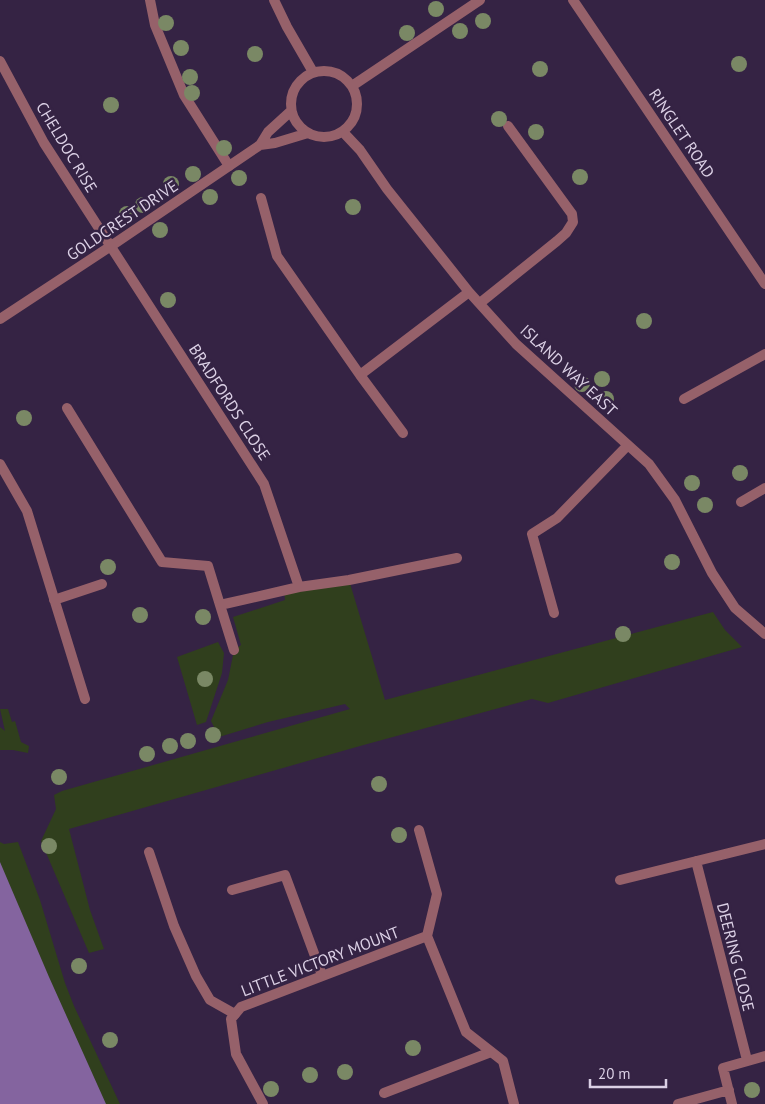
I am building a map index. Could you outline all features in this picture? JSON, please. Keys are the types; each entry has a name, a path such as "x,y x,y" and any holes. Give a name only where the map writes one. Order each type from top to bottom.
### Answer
{"street":[{"path":"150,0 155,25 184,95 229,166"},
{"path":"274,0 286,27 313,72"},
{"path":"352,86 480,0"},
{"name":"RINGLET ROAD","path":"573,0 765,284"},
{"name":"CHELDOC RISE","path":"0,61 44,143 111,246"},
{"path":"313,72 335,73 352,86 356,95 357,106 355,116 343,132 322,138 308,133 296,123 291,111 292,93 297,84 313,72"},
{"name":"GOLDCREST DRIVE","path":"0,318 111,246 260,145 268,132 291,111"},
{"path":"480,303 557,241 566,233 573,222 572,214 508,126"},
{"name":"ISLAND WAY EAST","path":"343,132 360,150 387,188 469,292 516,344 649,464 675,500 712,573 735,608 765,634"},
{"name":"GOLDCREST DRIVE","path":"260,145 275,143 308,133"},
{"path":"261,198 277,256 360,376 403,433"},
{"name":"BRADFORDS CLOSE","path":"111,246 264,484 299,587"},
{"path":"360,376 469,292"},
{"path":"684,399 765,354"},
{"path":"67,408 162,562 208,566 234,650"},
{"path":"554,613 532,534 558,518 628,445"},
{"path":"0,464 27,511 86,699"},
{"path":"741,502 765,488"},
{"path":"220,605 299,587 349,580 457,558"},
{"path":"54,600 102,584"},
{"path":"418,830 437,894 427,936 466,1032 503,1061 514,1104"},
{"path":"620,880 765,844"},
{"path":"149,852 174,926 196,976 210,1000 235,1014"},
{"name":"DEERING CLOSE","path":"696,861 747,1060"},
{"path":"232,890 285,875 322,975"},
{"name":"LITTLE VICTORY MOUNT","path":"263,1104 236,1054 231,1020 240,1007 427,936"},
{"path":"384,1093 491,1052"},
{"path":"732,1104 723,1068 765,1056"},
{"path":"678,1104 729,1090"}],"green space":[{"path":"349,580 385,700 713,612 725,630 742,647 548,703 532,699 69,829 90,910 104,949 89,953 41,841 56,809 54,795 62,791 350,709 345,704 268,722 219,737 211,721 228,680 234,650 241,645 233,617 285,600 284,591"},
{"path":"218,642 224,653 222,673 206,722 197,725 177,657"},
{"path":"0,709 8,709 12,722 15,721 21,742 29,746 28,753 0,750 0,727 5,731"},
{"path":"0,842 4,844 18,842 40,900 65,983 120,1104 8,1104 0,1084"}],"shaded area":[{"path":"0,862 49,977 106,1104 0,1104"}]}
